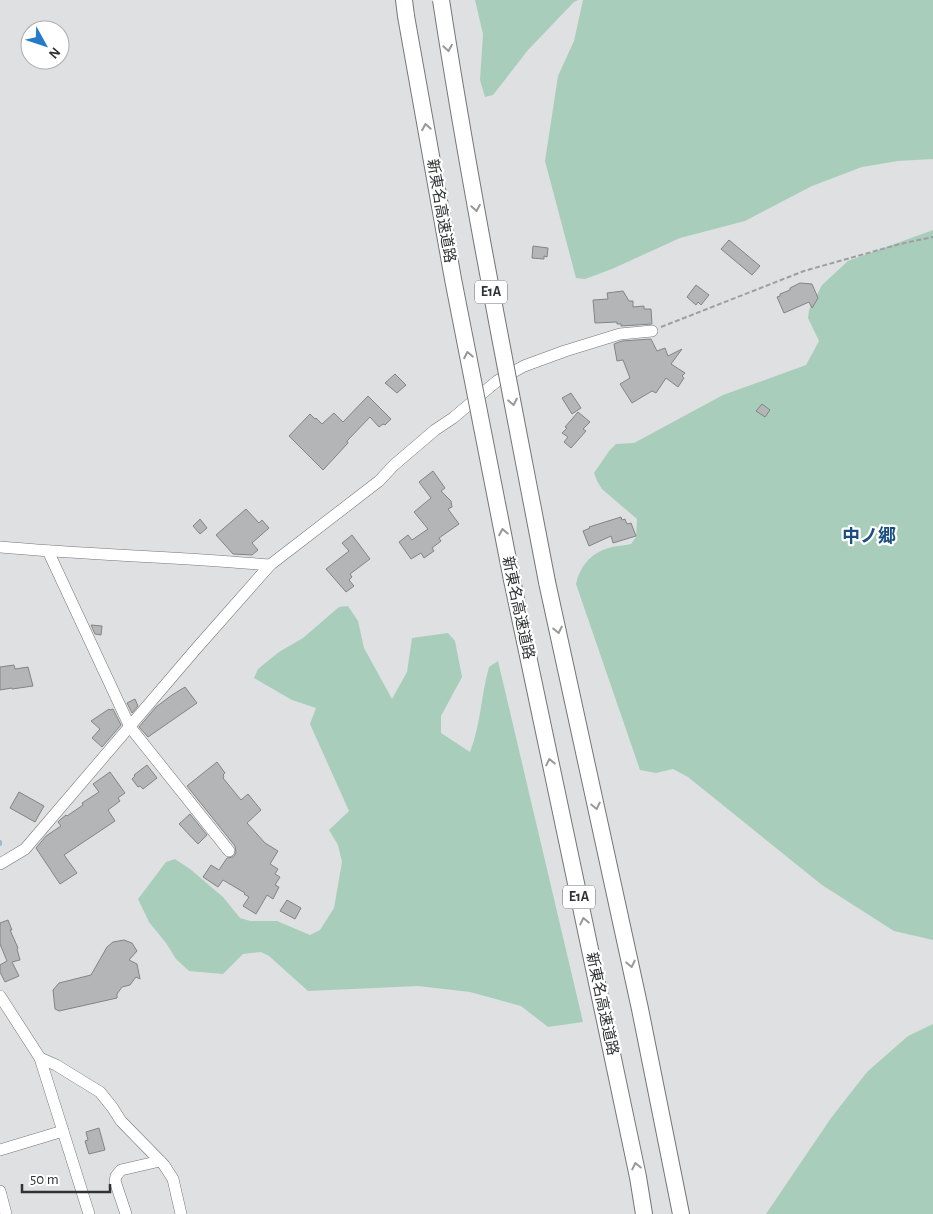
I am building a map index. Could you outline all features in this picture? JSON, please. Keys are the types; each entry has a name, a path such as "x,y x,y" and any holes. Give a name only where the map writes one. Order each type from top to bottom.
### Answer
{"highway":[{"name":"E1A","path":"440,0 454,89 488,274 547,582 638,999 681,1214"},
{"name":"新東名高速道路","path":"405,8 453,278 512,580 638,1177 644,1214"}],"street":[{"path":"0,864 25,849 270,565 380,481 435,430 453,418 497,381 524,366 565,351 620,334 652,330"},
{"path":"0,547 270,565"},
{"path":"48,551 130,727 229,851"},
{"path":"0,996 40,1058 89,1214"},
{"path":"40,1058 56,1065 100,1092 121,1121 164,1165 173,1179 181,1214"},
{"path":"0,1150 63,1131"},
{"path":"126,1214 115,1182 116,1176 121,1170 160,1161"},
{"path":"0,1191 6,1214"}],"path":[{"path":"652,330 804,271 933,236"}],"green space":[{"path":"475,0 578,0 528,50 493,95 485,97 480,80 483,34"},
{"path":"583,0 933,0 933,159 898,161 862,167 812,186 745,221 680,238 612,269 585,279 576,278 545,161 558,76 574,41"},
{"path":"933,230 933,940 894,931 822,885 688,777 673,769 656,773 640,770 576,584 579,573 589,559 606,549 631,544 636,537 637,519 602,489 594,473 616,444 634,443 723,395 806,365 819,341 808,318 809,310 822,285 848,261"},
{"path":"348,606 358,621 364,648 392,699 407,672 412,638 448,633 455,641 462,677 441,716 441,733 470,752 474,741 489,667 498,661 583,1022 548,1027 521,1006 470,992 418,986 308,991 269,956 261,952 243,954 223,974 189,971 176,959 149,922 138,899 166,862 175,859 223,897 240,918 250,921 277,921 310,935 320,930 334,908 342,862 338,845 329,830 349,811 310,724 316,708 292,700 254,678 258,669 279,652 303,638 339,607"},
{"path":"933,1024 933,1214 766,1214 831,1118 867,1072 908,1036"}],"building":[{"path":"729,240 760,266 752,275 721,249"},
{"path":"533,246 548,248 547,257 544,256 544,259 532,258"},
{"path":"800,283 812,284 818,298 812,308 809,302 784,313 777,297"},
{"path":"696,285 709,295 701,305 698,302 696,305 687,297"},
{"path":"623,291 629,301 633,301 633,307 644,306 644,309 651,309 652,324 621,326 617,322 595,323 593,300 608,299 607,293"},
{"path":"651,339 657,351 665,348 668,356 682,349 671,364 685,373 682,376 684,378 678,387 666,378 656,393 652,391 632,403 620,384 630,378 623,360 617,361 614,344 622,341"},
{"path":"395,374 406,385 397,393 385,383"},
{"path":"571,393 581,408 572,414 562,398"},
{"path":"368,396 391,419 385,425 383,424 379,427 370,417 323,470 289,436 310,414 322,424 334,413 343,422"},
{"path":"762,404 770,410 765,417 756,411"},
{"path":"578,412 590,422 583,429 586,431 571,448 564,442 568,437 562,433"},
{"path":"433,471 445,488 441,491 451,501 452,507 448,509 459,524 439,538 441,541 432,548 434,551 424,558 421,553 411,559 399,542 408,535 412,540 428,529 414,512 431,498 419,482"},
{"path":"246,509 259,523 262,520 269,528 252,543 258,550 252,555 233,554 216,535"},
{"path":"621,517 622,520 625,519 627,524 631,523 636,536 613,543 611,536 589,546 583,531 589,527"},
{"path":"200,519 207,528 200,534 193,526"},
{"path":"352,535 370,559 350,574 352,577 349,580 354,586 346,592 326,569 349,551 342,543"},
{"path":"91,625 102,626 101,635 95,634"},
{"path":"14,665 15,669 28,667 33,686 0,690 0,667"},
{"path":"185,687 197,703 148,737 139,727 156,707"},
{"path":"135,699 138,706 132,713 127,703"},
{"path":"109,709 113,709 121,725 102,747 92,738 100,729 91,721"},
{"path":"217,762 225,773 223,778 241,800 248,794 261,810 247,823 265,843 278,851 270,864 278,869 275,874 280,877 275,885 279,887 273,899 267,895 256,914 243,906 249,897 245,893 223,880 218,887 203,877 211,865 219,870 227,858 233,857 236,853 235,846 187,786"},
{"path":"147,765 157,778 143,789 140,786 138,787 132,779 134,775"},
{"path":"110,772 125,793 118,798 120,801 108,810 115,821 64,855 77,873 60,884 36,848 46,836 61,826 58,822 61,819 99,792 93,784"},
{"path":"19,792 44,806 35,822 10,808"},
{"path":"190,814 207,835 198,844 179,824"},
{"path":"287,900 301,908 295,919 280,911"},
{"path":"8,920 18,948 20,960 12,962 19,976 5,982 0,972 0,965 7,961 0,944 0,923"},
{"path":"124,940 132,943 137,951 129,960 137,964 140,979 136,977 130,985 122,987 117,994 117,998 59,1011 55,1009 53,990 59,983 91,975 107,947 113,942"},
{"path":"99,1128 105,1150 89,1154 85,1141 88,1140 86,1132"}],"district":[{"name":"中ノ郷","path":"869,537"}]}
